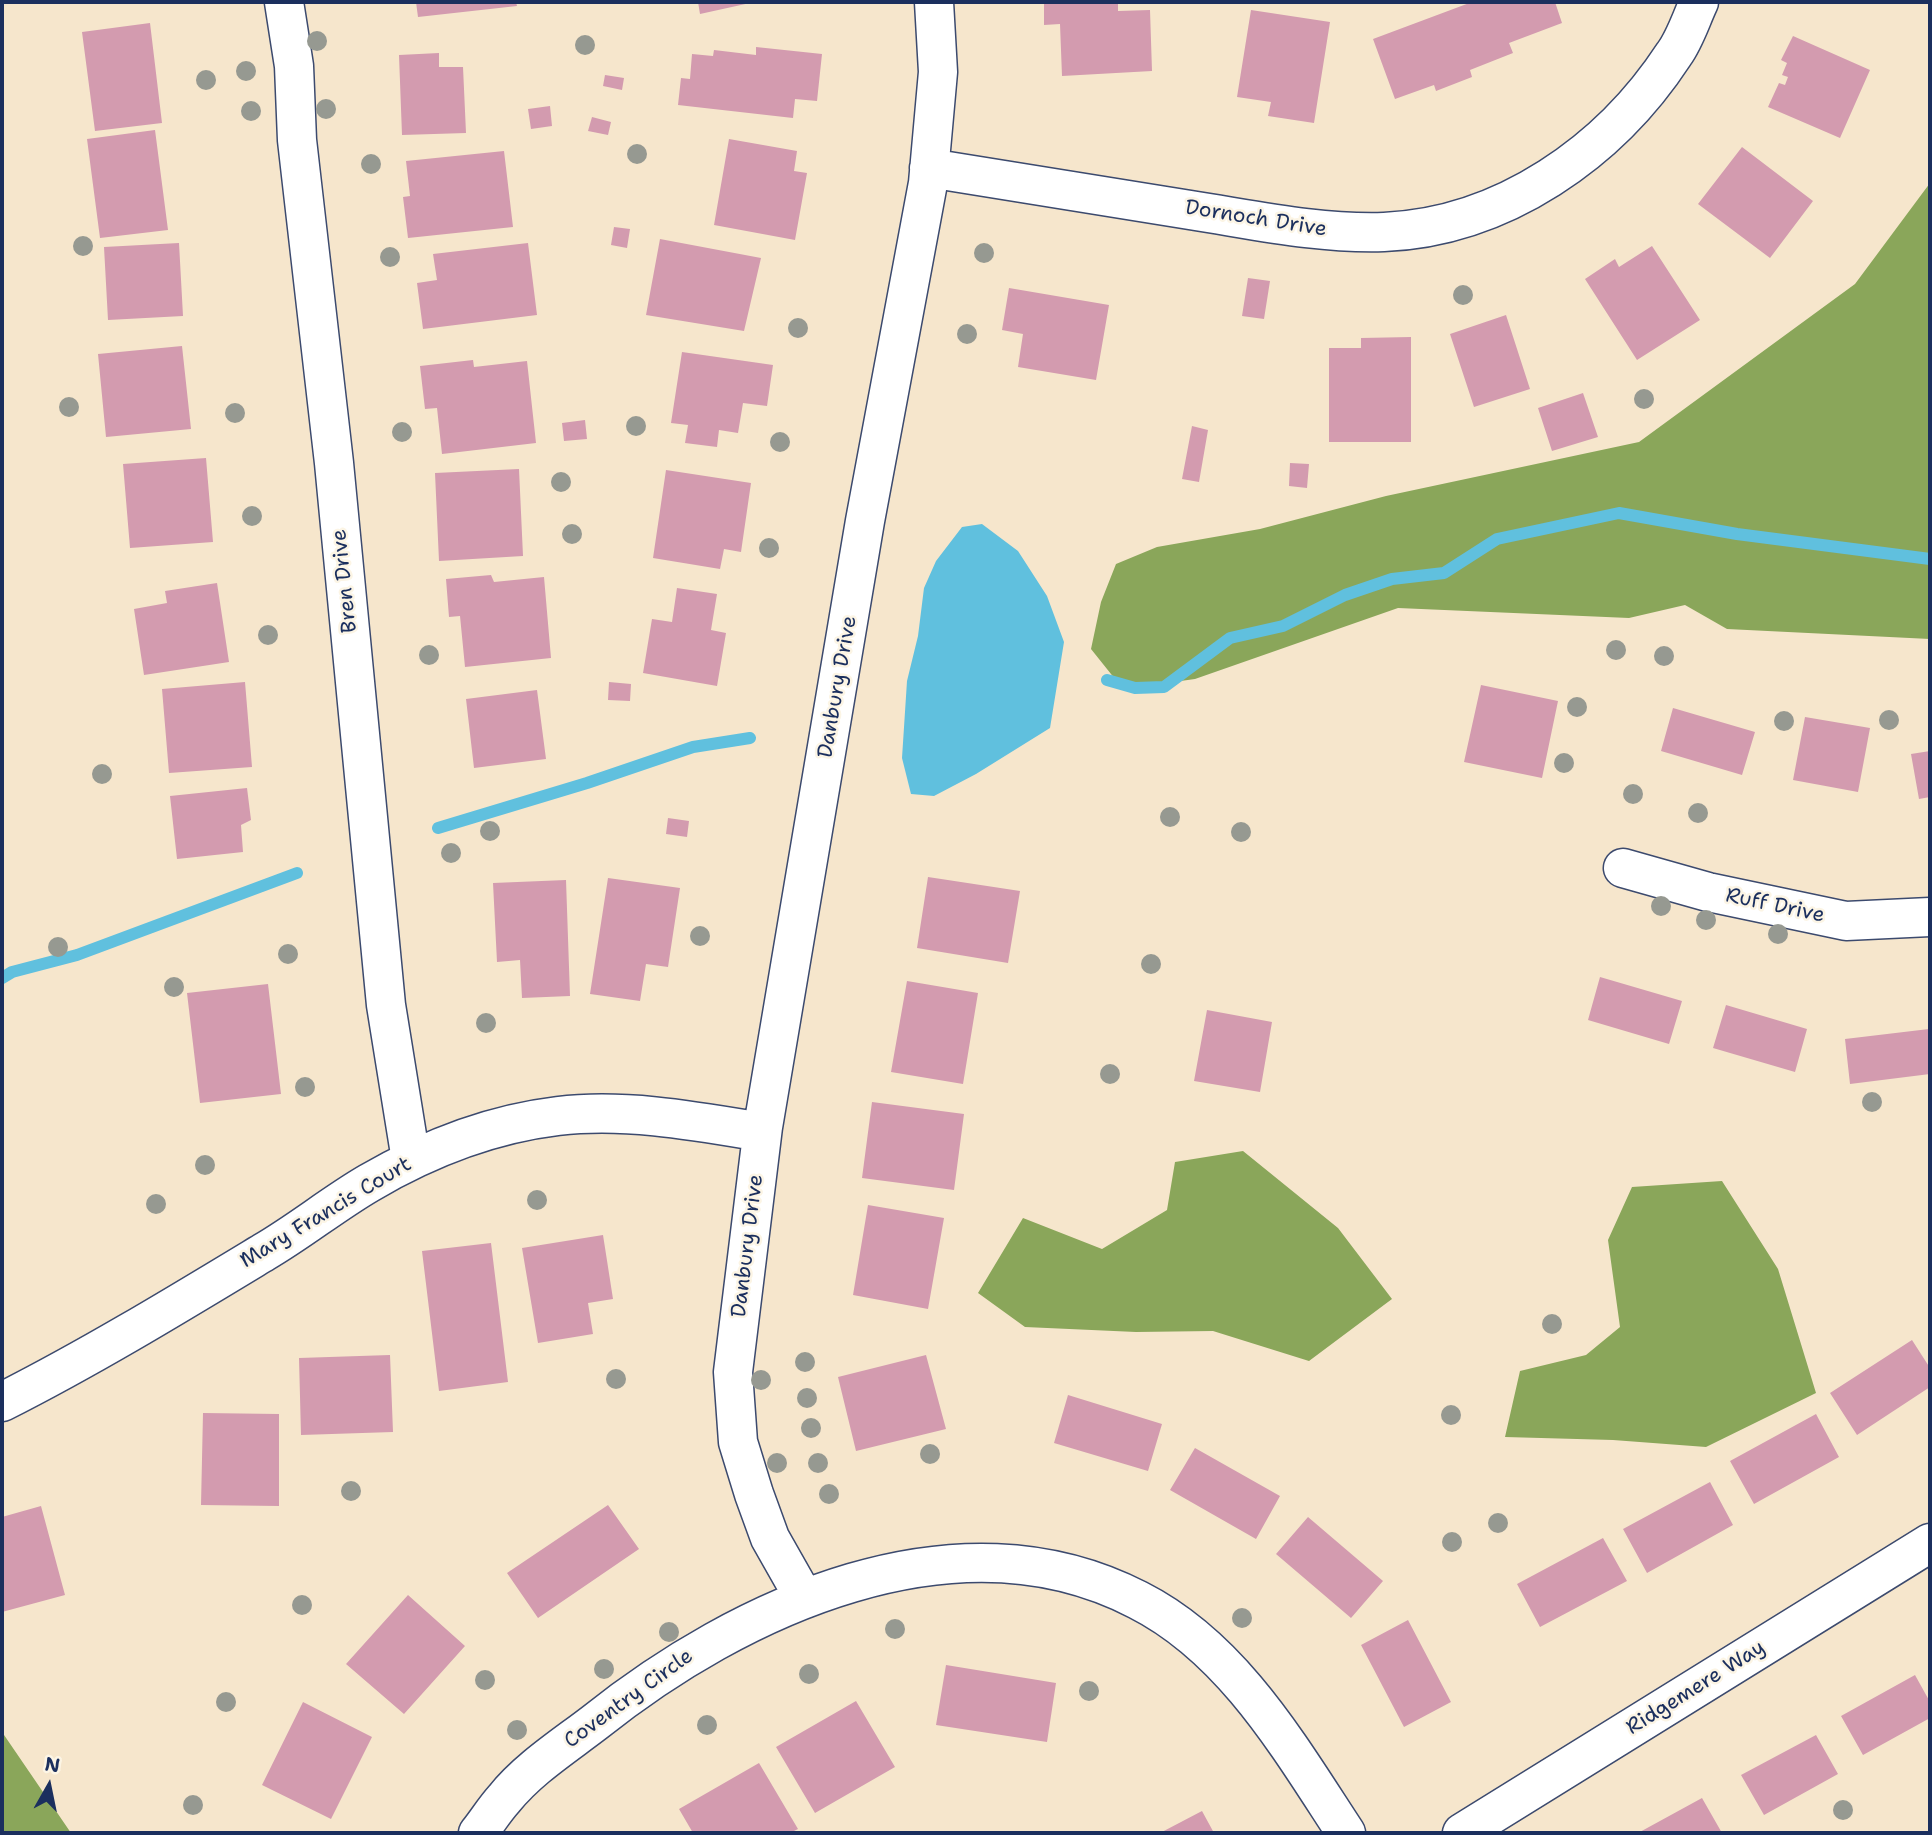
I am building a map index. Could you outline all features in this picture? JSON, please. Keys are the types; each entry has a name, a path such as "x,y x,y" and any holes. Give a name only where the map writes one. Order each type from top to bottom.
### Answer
{"street":[{"name":"Bren Drive","path":"284,2 294,65 296,132 334,463 386,1005 411,1160"},
{"name":"Danbury Drive","path":"804,1598 770,1538 750,1482 738,1442 733,1372 762,1132 865,521 929,168 938,72 934,2"},
{"name":"Dornoch Drive","path":"929,168 1297,228 1385,232 1440,226 1523,196 1605,136 1633,108 1675,53 1699,2"},
{"name":"Ruff Drive","path":"1623,868 1682,886 1846,921 1930,916"},
{"name":"Mary Francis Court","path":"2,1402 264,1252 367,1184 411,1160 466,1138 557,1116 668,1118 762,1132"},
{"name":"Ridgemere Way","path":"1462,1833 1930,1543"},
{"name":"Coventry Circle","path":"478,1833 505,1797 636,1689 732,1629 804,1598 872,1577 948,1564 1007,1564 1059,1571 1111,1587 1160,1613 1204,1646 1231,1673 1278,1731 1346,1833"}],"green space":[{"path":"1930,183 1930,639 1727,629 1685,605 1629,618 1398,608 1195,679 1123,689 1091,649 1101,602 1116,564 1157,547 1260,529 1386,496 1639,442 1855,284"},
{"path":"1243,1151 1338,1228 1392,1299 1309,1361 1213,1331 1136,1332 1025,1327 978,1293 1023,1218 1102,1249 1167,1210 1175,1162"},
{"path":"1722,1181 1778,1269 1816,1393 1706,1447 1613,1440 1505,1437 1520,1371 1586,1355 1620,1327 1608,1240 1632,1187"},
{"path":"2,1732 71,1833 2,1833"}],"water":[{"path":"982,524 1018,551 1047,596 1064,642 1050,728 976,774 934,796 911,794 902,758 907,681 918,636 924,588 936,561 962,527"}],"building":[{"path":"416,2 516,2 517,6 418,17"},
{"path":"698,2 750,2 750,3 700,14"},
{"path":"1044,2 1118,2 1118,11 1150,10 1152,71 1062,76 1060,24 1044,25"},
{"path":"1472,2 1555,2 1562,23 1509,43 1513,53 1470,70 1472,77 1436,91 1434,85 1395,99 1373,39"},
{"path":"1251,10 1330,22 1314,123 1268,116 1271,102 1237,97"},
{"path":"150,23 162,123 95,131 82,32"},
{"path":"1793,36 1870,70 1840,138 1768,107 1779,83 1785,85 1788,77 1782,75 1787,63 1781,60"},
{"path":"756,47 822,54 817,101 795,99 793,118 678,105 681,78 690,79 692,54 713,56 714,50 756,55"},
{"path":"439,53 439,67 463,67 466,133 402,135 399,55"},
{"path":"605,75 624,78 622,90 603,86"},
{"path":"550,106 552,126 531,129 528,109"},
{"path":"592,117 611,122 608,135 588,131"},
{"path":"155,130 168,230 100,238 87,139"},
{"path":"729,139 797,151 794,171 807,173 795,240 714,225"},
{"path":"1742,147 1813,201 1770,258 1698,204"},
{"path":"504,151 513,227 408,238 403,197 410,196 406,161"},
{"path":"614,227 630,229 627,248 611,245"},
{"path":"660,239 761,258 744,331 646,315"},
{"path":"179,243 183,316 108,320 104,247"},
{"path":"528,243 537,315 423,329 417,283 437,280 433,254"},
{"path":"1652,246 1700,320 1637,360 1585,279 1615,259 1619,267"},
{"path":"1248,278 1270,281 1264,319 1242,316"},
{"path":"1009,288 1109,305 1096,380 1018,367 1023,334 1002,330"},
{"path":"1506,315 1530,389 1474,407 1450,334"},
{"path":"1411,337 1411,442 1329,442 1329,348 1361,348 1361,338"},
{"path":"182,346 191,429 106,437 98,354"},
{"path":"682,352 773,365 767,406 743,403 738,433 719,430 717,447 685,443 688,425 671,423"},
{"path":"473,360 474,367 527,361 536,443 442,454 437,408 425,409 420,366"},
{"path":"1583,393 1598,437 1552,451 1538,408"},
{"path":"585,420 587,439 564,441 562,423"},
{"path":"1192,426 1208,430 1199,482 1182,479"},
{"path":"206,458 213,542 130,548 123,464"},
{"path":"1290,463 1309,464 1307,488 1289,486"},
{"path":"519,469 523,556 439,561 435,473"},
{"path":"666,470 751,483 741,552 724,549 720,569 653,558"},
{"path":"491,575 494,582 544,577 551,658 465,667 460,616 449,617 446,579"},
{"path":"217,583 229,662 144,675 134,609 167,603 165,591"},
{"path":"677,588 717,594 711,630 726,633 717,686 643,673 652,619 672,622"},
{"path":"245,682 252,767 169,773 162,689"},
{"path":"609,682 631,684 630,701 608,700"},
{"path":"1481,685 1558,701 1542,778 1464,762"},
{"path":"537,690 546,759 474,768 466,699"},
{"path":"1673,708 1755,732 1742,775 1661,751"},
{"path":"1805,717 1870,728 1858,792 1793,780"},
{"path":"1930,751 1930,797 1919,799 1911,754"},
{"path":"247,788 251,820 241,825 243,852 177,859 170,796"},
{"path":"668,818 689,821 687,837 666,834"},
{"path":"928,877 1020,891 1008,963 917,948"},
{"path":"608,878 680,888 668,967 646,964 640,1001 590,994"},
{"path":"566,880 570,996 522,998 520,960 497,962 493,883"},
{"path":"1600,977 1682,1001 1669,1044 1588,1020"},
{"path":"907,981 978,993 963,1084 891,1072"},
{"path":"268,984 281,1094 200,1103 187,993"},
{"path":"1726,1005 1807,1029 1795,1072 1713,1048"},
{"path":"1207,1010 1272,1022 1260,1092 1194,1081"},
{"path":"1929,1029 1930,1074 1850,1084 1845,1039"},
{"path":"872,1102 964,1114 954,1190 862,1178"},
{"path":"868,1205 944,1218 928,1309 853,1295"},
{"path":"603,1235 613,1299 588,1303 593,1334 538,1343 522,1248"},
{"path":"491,1243 508,1382 439,1391 422,1251"},
{"path":"1912,1340 1930,1368 1930,1387 1857,1435 1830,1393"},
{"path":"390,1355 393,1432 301,1435 299,1358"},
{"path":"926,1355 946,1429 856,1451 838,1377"},
{"path":"1068,1395 1162,1424 1148,1471 1054,1443"},
{"path":"203,1413 279,1414 279,1506 201,1505"},
{"path":"1816,1414 1839,1457 1754,1504 1730,1461"},
{"path":"1195,1448 1280,1496 1256,1539 1170,1490"},
{"path":"1710,1482 1733,1525 1647,1573 1623,1529"},
{"path":"608,1505 639,1549 538,1618 507,1573"},
{"path":"41,1506 65,1595 2,1612 2,1517"},
{"path":"1308,1517 1383,1581 1351,1618 1276,1554"},
{"path":"1603,1538 1627,1581 1540,1627 1517,1584"},
{"path":"408,1595 465,1646 404,1714 346,1664"},
{"path":"1408,1620 1451,1702 1404,1727 1361,1645"},
{"path":"946,1665 1056,1683 1047,1742 936,1725"},
{"path":"1915,1675 1930,1702 1930,1718 1863,1755 1841,1716"},
{"path":"856,1701 895,1767 815,1813 776,1747"},
{"path":"303,1702 372,1737 331,1819 262,1785"},
{"path":"1816,1735 1838,1774 1764,1815 1741,1775"},
{"path":"759,1763 798,1829 790,1833 693,1833 679,1809"},
{"path":"1702,1798 1722,1833 1638,1833"},
{"path":"1202,1811 1214,1833 1160,1833"}],"waterway":[{"path":"1107,680 1135,688 1164,687 1230,638 1283,626 1345,595 1392,579 1444,573 1497,539 1619,513 1737,534 1930,559"},
{"path":"438,828 587,783 693,747 750,738"},
{"path":"2,978 12,972 77,955 297,873"}]}
